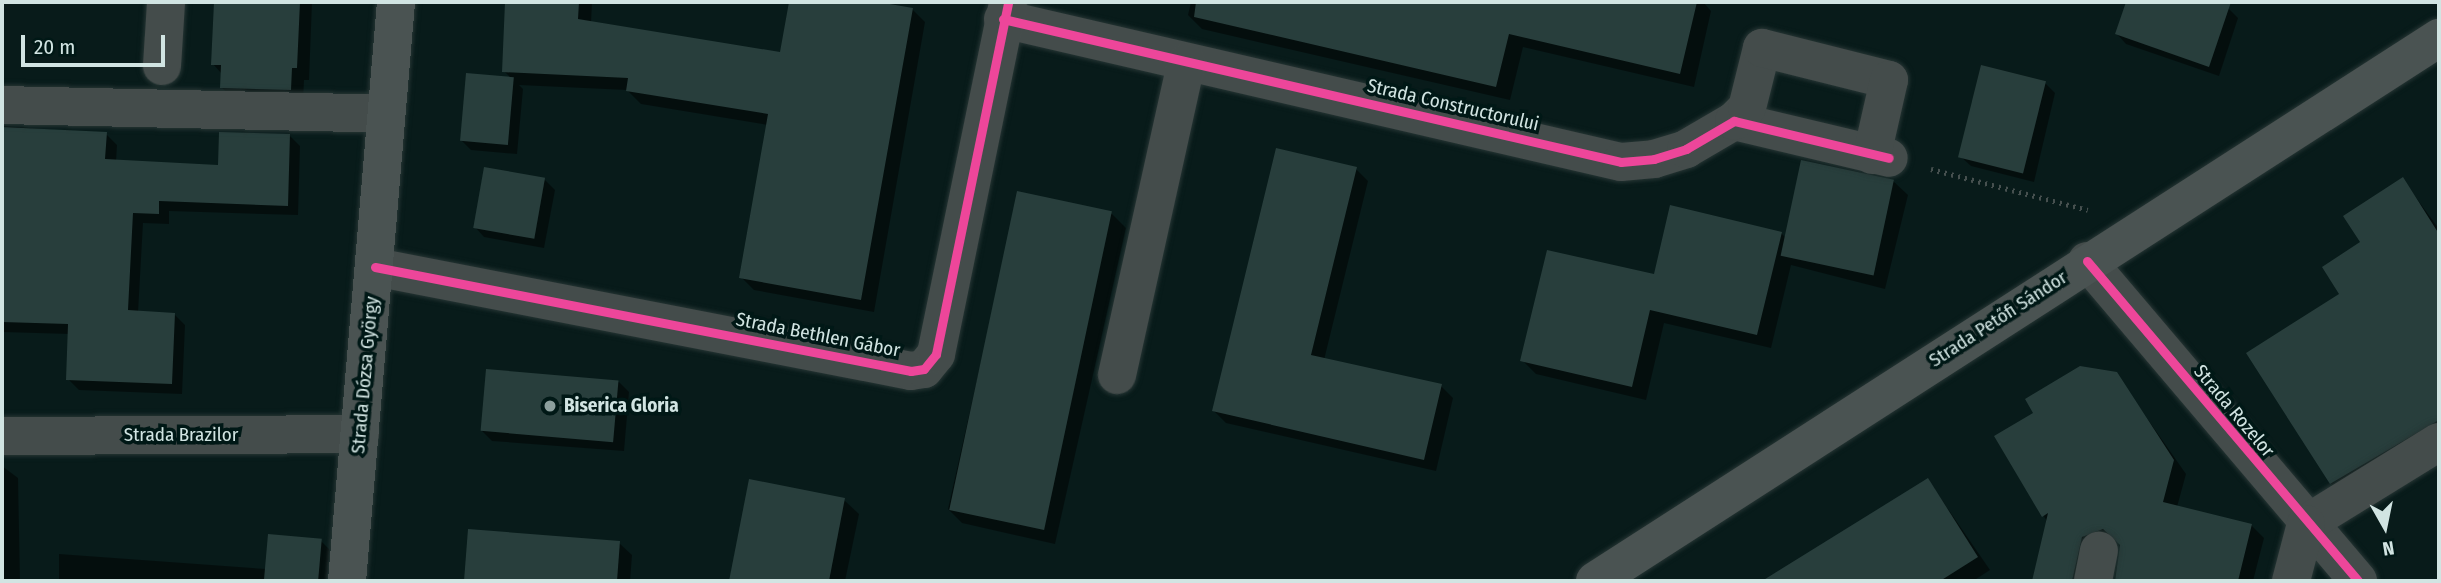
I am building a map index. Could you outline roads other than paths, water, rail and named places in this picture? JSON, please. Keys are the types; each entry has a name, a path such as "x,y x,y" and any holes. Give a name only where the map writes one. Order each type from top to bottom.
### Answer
{"main road":[{"name":"Strada Dózsa György","path":"347,581 375,267 385,114 397,2"},
{"name":"Strada Petőfi Sándor","path":"1595,581 2087,261 2439,38"}],"street":[{"path":"162,66 166,2"},
{"name":"Strada Constructorului","path":"1005,10 1186,63 1621,162 1654,159 1686,149 1734,121"},
{"name":"Strada Bethlen Gábor","path":"375,267 911,371 924,369 936,354 1005,10"},
{"path":"1762,48 1889,80 1881,157 1734,121 1747,108 1762,48"},
{"path":"1117,375 1186,63"},
{"path":"2,105 385,114"},
{"name":"Strada Rozelor","path":"2087,261 2306,524 2358,581"},
{"name":"Strada Brazilor","path":"2,436 360,434"},
{"path":"2291,581 2306,524 2439,442"}],"place":[{"name":"Biserica Gloria","path":"550,406"}]}
